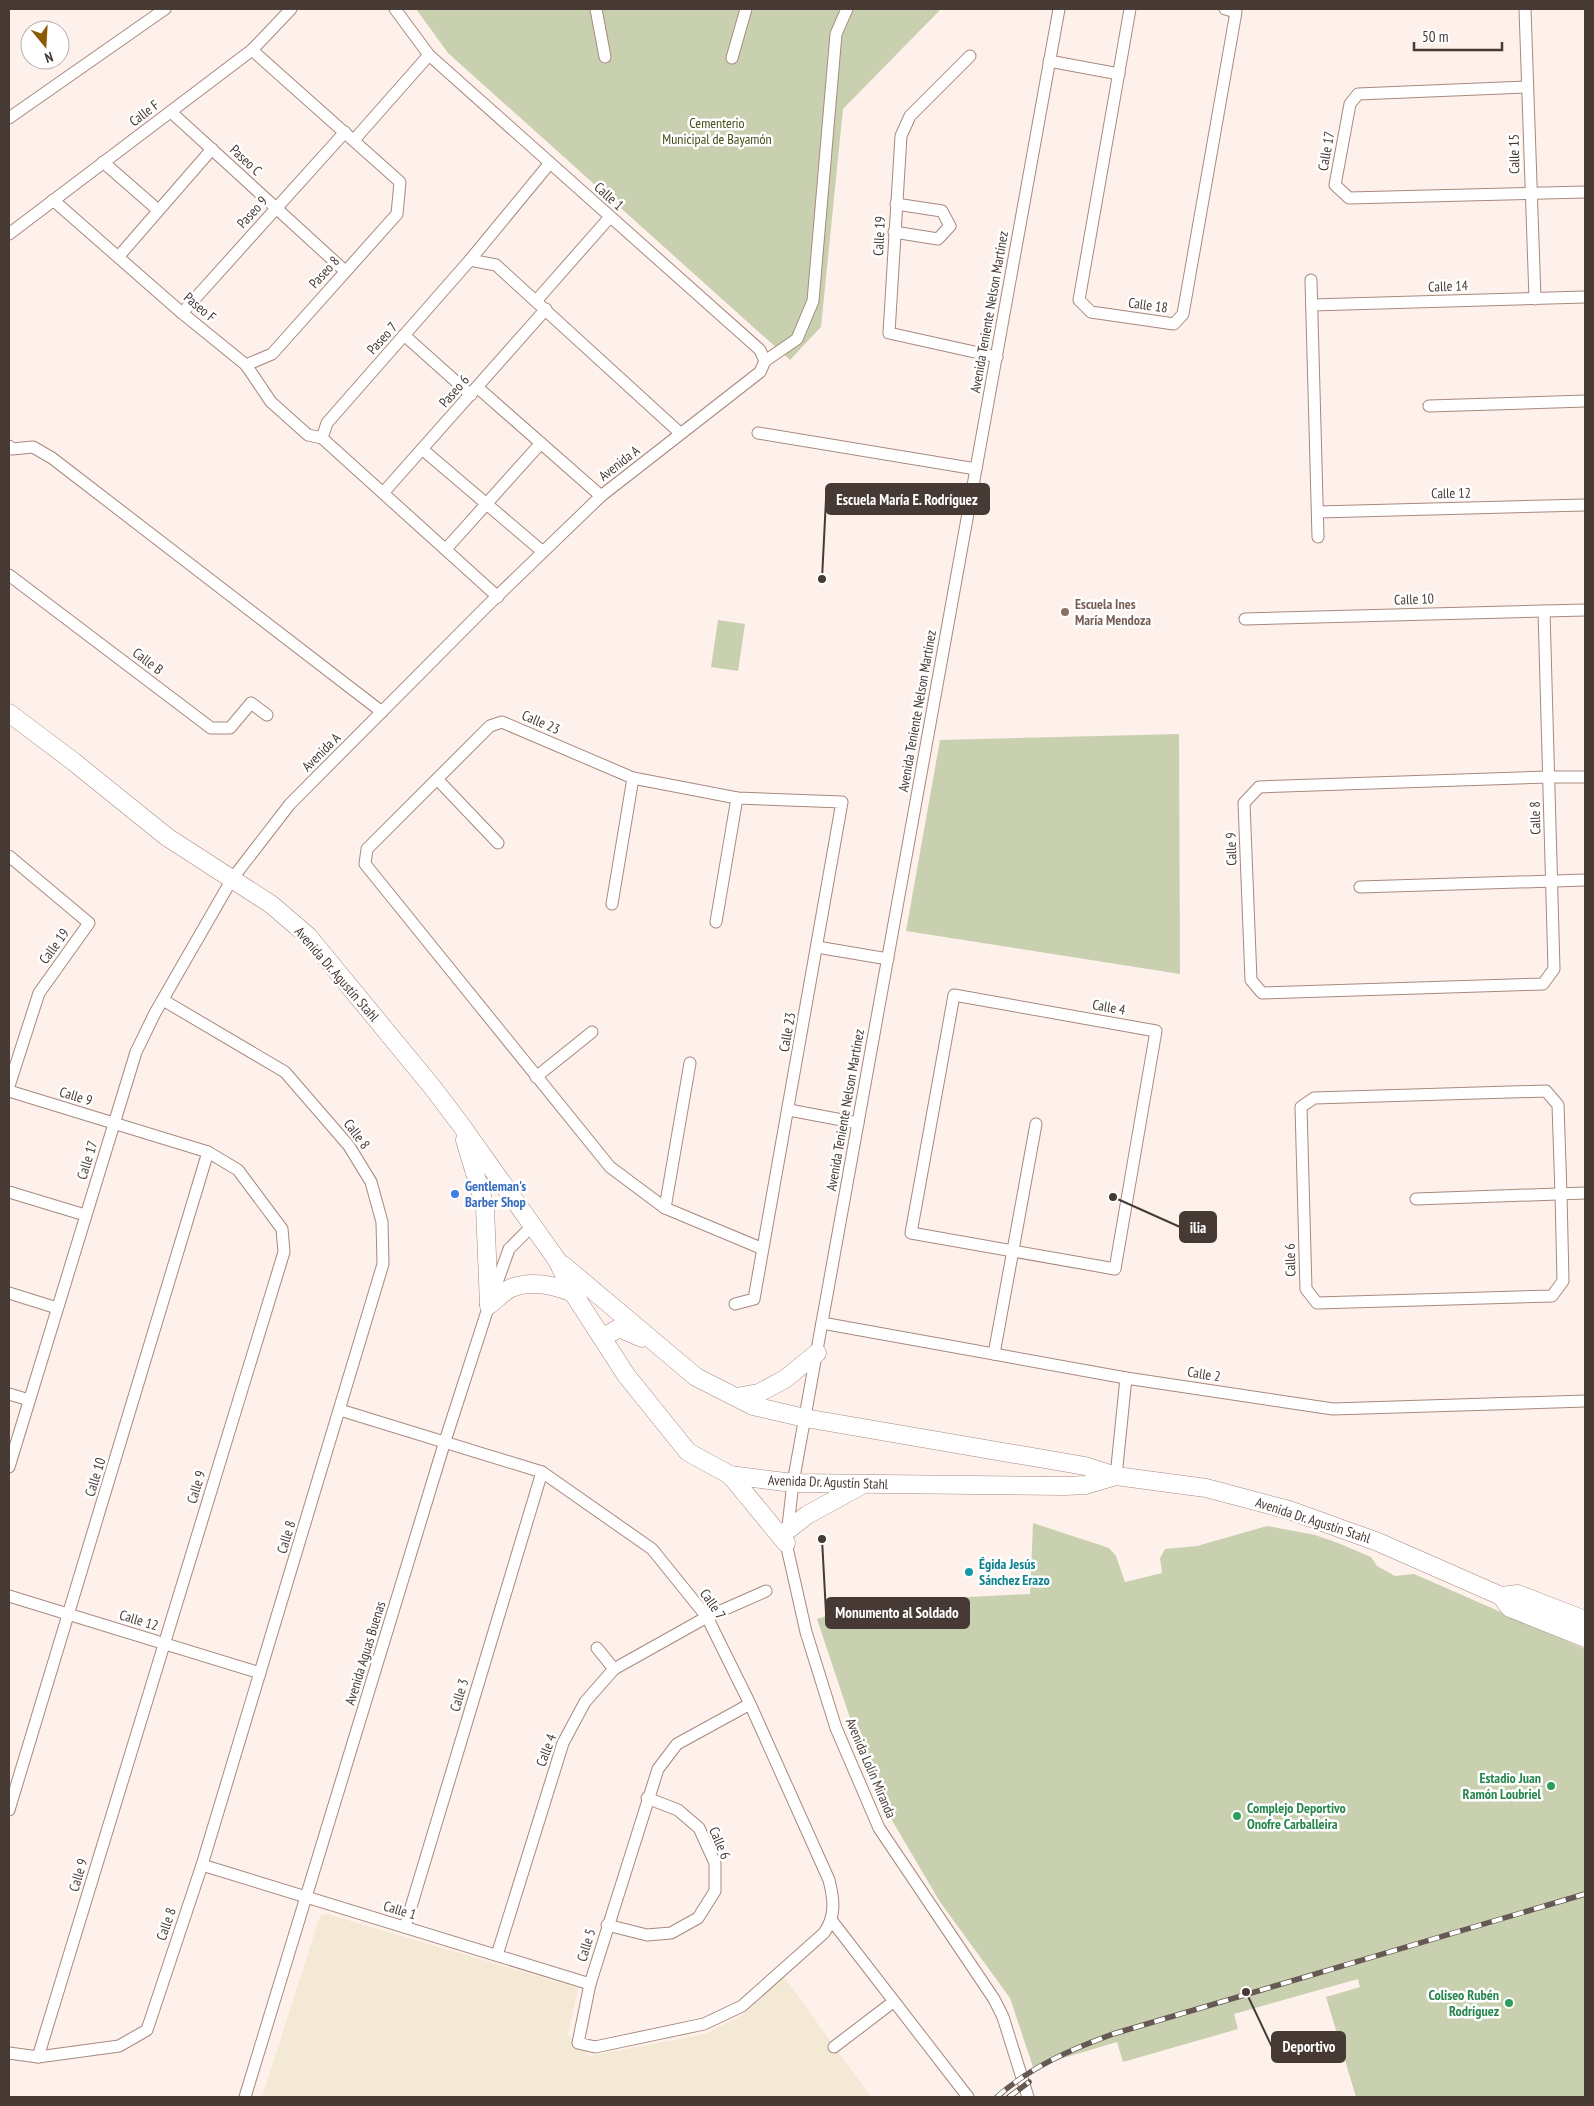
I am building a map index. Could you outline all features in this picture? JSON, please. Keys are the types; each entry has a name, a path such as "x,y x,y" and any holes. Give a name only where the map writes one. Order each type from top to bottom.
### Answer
{"highway":[{"name":"Avenida Dr. Agustín Stahl","path":"9,713 74,762 167,837 272,905 308,936 433,1088 461,1125 557,1260 573,1293 626,1375 688,1452 730,1475 793,1483 1065,1486 1086,1485 1116,1476"},
{"path":"461,1125 485,1207 489,1305"},
{"name":"Avenida Dr. Agustín Stahl","path":"557,1260 696,1377 753,1406 805,1418 1085,1466 1116,1476 1206,1488 1290,1510 1378,1542 1501,1596 1510,1608 1585,1638"},
{"path":"489,1305 511,1288 533,1284 553,1284 573,1293"},
{"path":"602,1338 619,1328 660,1347"},
{"path":"736,1397 759,1393 786,1379 817,1352"},
{"path":"730,1475 787,1537 807,1515 865,1484"},
{"name":"Avenida Dr. Agustín Stahl","path":"1501,1596 1518,1594 1566,1615 1585,1620"}],"street":[{"path":"9,118 165,9"},
{"name":"Calle F","path":"9,234 252,50 291,9"},
{"name":"Calle 1","path":"395,9 429,56 760,350 765,361"},
{"path":"596,9 605,57"},
{"path":"732,58 746,9"},
{"name":"Avenida A","path":"232,879 290,804 601,496 760,372 765,361 797,340 812,301 836,34 847,9"},
{"name":"Avenida Teniente Nelson Martínez","path":"805,1418 1059,9"},
{"name":"Calle 18","path":"1130,9 1080,300 1092,312 1174,324 1183,314 1236,12 1225,9"},
{"name":"Calle 15","path":"1525,9 1535,299"},
{"path":"252,50 354,140 429,56"},
{"name":"Calle 19","path":"970,56 910,116 901,136 889,333 996,357"},
{"path":"1049,61 1119,74"},
{"name":"Calle 17","path":"1527,87 1358,94 1350,104 1335,185 1349,198 1530,194"},
{"name":"Paseo C","path":"171,112 345,271"},
{"name":"Paseo 9","path":"182,313 345,132"},
{"name":"Paseo 8","path":"246,365 272,354 397,214 400,182 354,140"},
{"path":"119,256 212,149"},
{"path":"103,162 158,210"},
{"name":"Paseo 7","path":"322,438 327,423 470,260 550,163"},
{"path":"1530,194 1585,192"},
{"name":"Paseo F","path":"53,200 182,313 246,365 271,402 308,434 322,438"},
{"path":"894,232 938,239 950,226 942,211 896,204"},
{"path":"536,301 610,217"},
{"path":"470,260 496,265 680,433"},
{"path":"1311,280 1318,536"},
{"name":"Calle 14","path":"1312,305 1585,297"},
{"name":"Paseo 6","path":"383,492 546,309"},
{"path":"404,335 541,443 601,496"},
{"path":"1429,406 1585,402"},
{"path":"758,432 976,469"},
{"path":"322,438 498,597"},
{"path":"446,549 541,443"},
{"path":"9,446 12,449 32,447 52,458 382,712"},
{"path":"422,449 488,503 543,552"},
{"name":"Calle 12","path":"1318,512 1585,505"},
{"name":"Calle B","path":"9,577 211,728 230,728 251,703 267,715"},
{"name":"Calle 10","path":"1244,619 1585,610"},
{"name":"Calle 8","path":"1507,985 1543,984 1554,969 1544,611"},
{"name":"Calle 23","path":"734,1304 754,1299 763,1249 788,1110 817,947 842,802 737,798 633,778 502,722 490,726 368,849 365,864 610,1167 665,1208 763,1249"},
{"name":"Calle 9","path":"1507,985 1262,993 1251,980 1244,803 1259,787 1585,777"},
{"path":"612,904 633,778"},
{"path":"437,779 498,843"},
{"path":"716,922 737,798"},
{"name":"Calle 19","path":"9,856 89,922 38,993 9,1086"},
{"name":"Calle 17","path":"9,1467 136,1052 163,1000 232,879"},
{"path":"1360,887 1585,880"},
{"path":"817,947 888,959"},
{"name":"Calle 4","path":"954,995 1156,1031 1115,1269 1013,1250 911,1233 954,995"},
{"name":"Calle 8","path":"9,2053 38,2056 119,2046 147,2030 202,1865 383,1264 382,1222 371,1182 349,1146 285,1072 163,1000"},
{"path":"536,1076 592,1032"},
{"path":"665,1208 690,1063"},
{"name":"Calle 9","path":"9,1091 208,1152 238,1170 282,1229 284,1252 38,2056"},
{"name":"Calle 6","path":"1546,1091 1558,1105 1561,1194 1563,1281 1552,1296 1317,1303 1306,1289 1301,1107 1314,1098 1546,1091"},
{"path":"788,1110 858,1123"},
{"path":"994,1354 1036,1124"},
{"name":"Calle 10","path":"9,1810 208,1152"},
{"path":"9,1192 85,1215"},
{"path":"1416,1199 1585,1193"},
{"name":"Avenida Aguas Buenas","path":"245,2097 445,1441 489,1305 509,1249 532,1226"},
{"path":"9,1293 57,1308"},
{"name":"Calle 2","path":"822,1323 1126,1378 1333,1409 1585,1401"},
{"path":"1116,1476 1126,1378"},
{"path":"9,1394 29,1400"},
{"name":"Calle 7","path":"340,1410 542,1472 652,1549 707,1617 750,1704 829,1880 834,1898 832,1921"},
{"name":"Avenida Lolín Miranda","path":"805,1418 793,1483 787,1537 806,1632 836,1728 879,1828 994,1999 1003,2017 1028,2097"},
{"name":"Calle 3","path":"406,1927 542,1472"},
{"name":"Calle 4","path":"497,1955 562,1743 585,1702 614,1669 707,1617 766,1591"},
{"name":"Calle 12","path":"9,1596 260,1673"},
{"path":"597,1648 614,1669"},
{"name":"Calle 5","path":"750,1704 677,1744 658,1769 607,1925 590,1984 578,2043 595,2047 704,2024 742,2006 824,1933 832,1921"},
{"name":"Calle 6","path":"607,1925 648,1935 670,1933 698,1918 715,1891 715,1863 699,1828 678,1810 647,1798"},
{"name":"Calle 1","path":"202,1865 590,1984"},
{"path":"832,1921 968,2097"},
{"path":"834,2047 893,2002"}],"shaded area":[{"path":"327,1914 578,1988 568,2035 590,2056 705,2034 742,2015 784,1977 871,2097 262,2097 320,1916"}],"green space":[{"name":"Cementerio Municipal de Bayamón","path":"416,9 941,9 843,109 821,327 790,360 448,53"},
{"path":"718,620 745,624 738,671 711,667"},
{"path":"1179,734 1180,974 906,931 940,740"},
{"name":"Complejo Deportivo Onofre Carballeira","path":"1033,1523 1109,1548 1116,1556 1125,1582 1162,1573 1160,1558 1165,1549 1197,1546 1267,1526 1315,1535 1371,1557 1377,1566 1395,1576 1414,1574 1585,1649 1585,2097 1356,2097 1326,1997 1360,1987 1358,1979 1234,2014 1238,2029 1123,2062 1117,2042 1033,2067 1010,1998 940,1902 883,1805 861,1751 817,1619 872,1602 1030,1594"}],"railway":[{"path":"997,2097 1037,2068 1082,2046 1113,2034 1585,1894"},
{"path":"1009,2097 1029,2082"}],"place":[{"name":"Escuela María E. Rodríguez","path":"822,579"},
{"name":"Escuela Ines María Mendoza","path":"1065,612"},
{"name":"Gentleman's Barber Shop","path":"455,1194"},
{"name":"ilia","path":"1113,1197"},
{"name":"Monumento al Soldado","path":"822,1539"},
{"name":"Égida Jesús Sánchez Erazo","path":"969,1572"},
{"name":"Estadio Juan Ramón Loubriel","path":"1551,1786"},
{"name":"Complejo Deportivo Onofre Carballeira","path":"1237,1816"},
{"name":"Deportivo","path":"1246,1992"},
{"name":"Coliseo Rubén Rodríguez","path":"1509,2003"}]}
